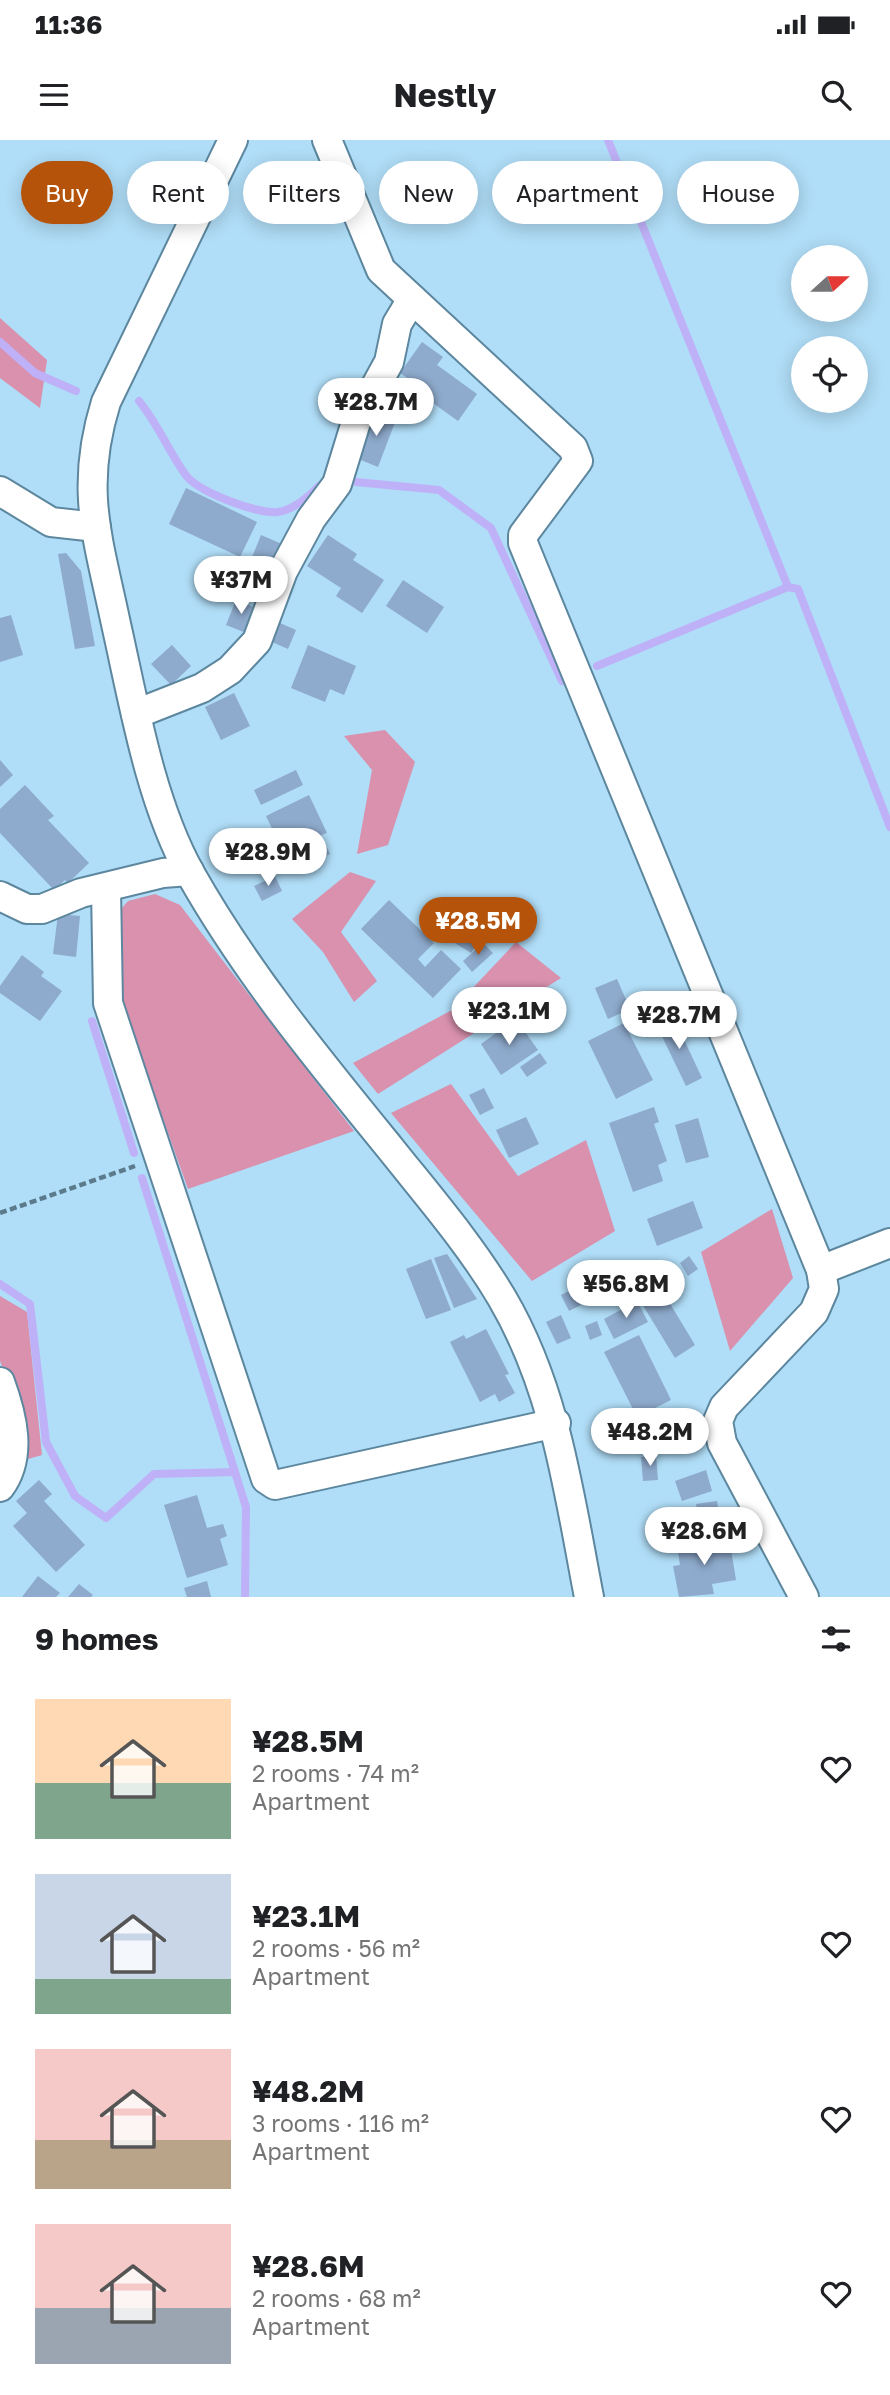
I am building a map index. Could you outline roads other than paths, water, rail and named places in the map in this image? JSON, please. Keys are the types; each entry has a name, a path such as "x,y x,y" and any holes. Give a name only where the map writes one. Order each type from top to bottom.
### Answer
{"street":[{"path":"233,140 106,402 95,437 90,477 96,527 136,714 166,817 189,871 234,943 325,1067 469,1248 503,1299 531,1357 556,1423 589,1597"},
{"path":"327,140 381,270 573,449 578,461 523,535 523,543 821,1270 824,1289 814,1312 724,1407 718,1421 722,1443 804,1597"},
{"path":"136,714 202,688 229,670 257,641 283,571 311,519 337,484 356,422 389,362 397,324 412,299"},
{"path":"0,491 51,522 96,527"},
{"path":"0,896 27,909 42,909 80,893 163,873 189,871"},
{"path":"106,888 108,1003 266,1479 275,1485 556,1423"},
{"path":"821,1270 890,1243"},
{"path":"0,1382 8,1406 14,1445 6,1479 0,1487"}],"waterway":[{"path":"608,140 788,587 798,589 890,827"},
{"path":"0,342 35,373 76,391"},
{"path":"139,401 185,474 202,488 228,501 268,512 278,512 295,506 319,486"},
{"path":"356,482 439,490 491,528 562,681"},
{"path":"597,666 788,587"},
{"path":"92,1021 134,1153"},
{"path":"142,1178 246,1507 245,1597"},
{"path":"0,1284 30,1304 46,1442 75,1496 106,1518 154,1474 235,1472"}]}
